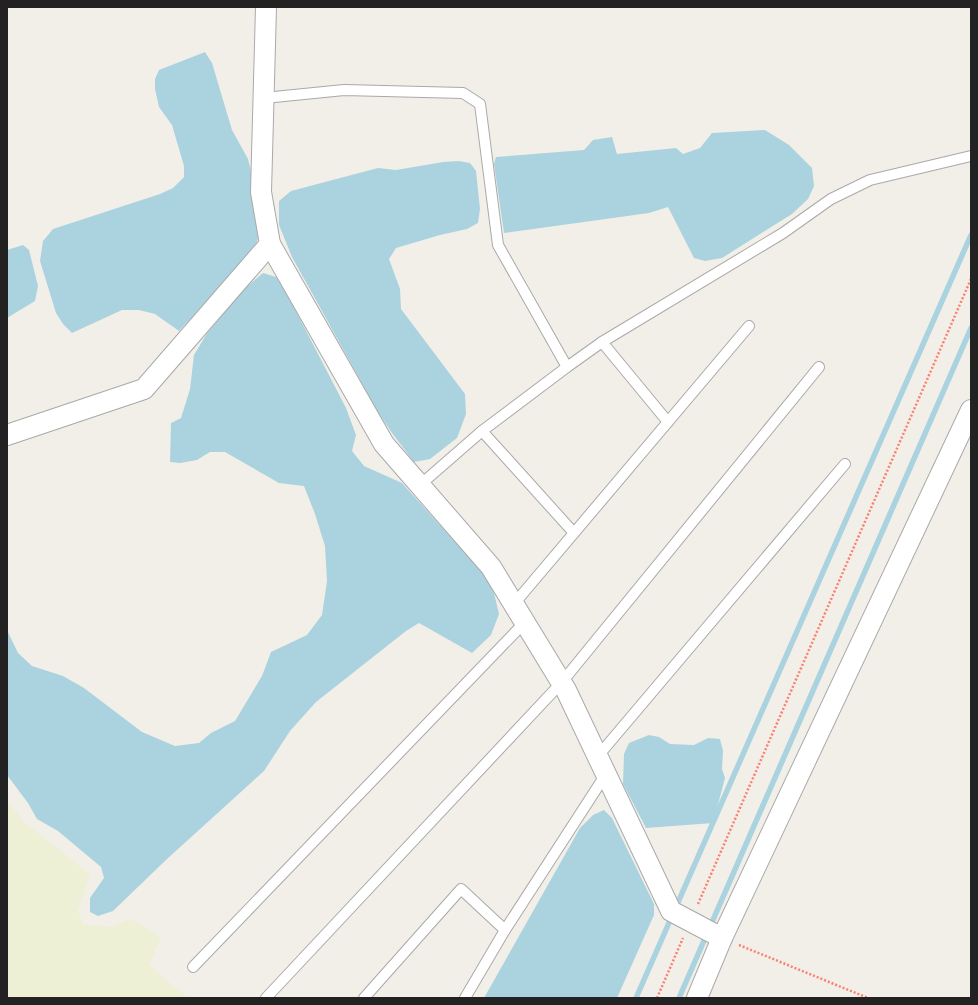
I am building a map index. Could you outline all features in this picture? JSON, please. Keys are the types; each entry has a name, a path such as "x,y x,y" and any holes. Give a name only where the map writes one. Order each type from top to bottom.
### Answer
{"street":[{"path":"266,7 261,192 270,244 384,444 491,566 562,682 606,774 697,925"},
{"path":"7,435 144,389 270,244"},
{"path":"697,998 697,925 971,410"}],"lane":[{"path":"264,98 344,90 463,93 480,104 498,245 566,367"},
{"path":"420,486 482,430 566,367 602,342 783,233 831,198 870,180 971,156"},
{"path":"514,604 749,326"},
{"path":"602,342 668,422"},
{"path":"266,998 562,682 819,367"},
{"path":"482,430 574,533"},
{"path":"598,756 845,464"},
{"path":"193,967 525,622"},
{"path":"466,998 505,930 606,774"},
{"path":"364,998 461,889 505,930"}],"path":[{"path":"657,998 697,925 971,279"},
{"path":"697,925 868,998"}],"green space":[{"path":"7,800 23,821 90,874 78,910 83,924 111,927 131,919 161,938 149,965 188,998 7,998"}],"water":[{"path":"205,52 212,63 232,130 248,159 252,175 259,234 257,242 237,269 179,331 155,314 139,310 122,310 72,333 63,324 56,313 40,261 43,241 53,229 160,194 173,188 184,177 184,166 172,125 159,107 155,89 155,79 159,70"},
{"path":"765,130 789,145 812,168 814,186 808,199 792,214 722,258 705,261 694,258 668,207 649,213 504,233 494,164 496,157 584,150 593,140 612,137 617,154 676,148 683,154 700,148 712,133"},
{"path":"459,161 470,163 476,171 480,209 478,223 467,229 396,248 389,259 400,289 401,309 465,394 466,414 457,438 430,459 414,462 379,414 292,257 279,225 279,201 291,191 378,168 396,170 443,162"},
{"path":"23,245 29,250 38,286 35,301 7,318 7,250"},
{"path":"263,273 276,277 287,294 346,408 356,435 352,451 364,466 402,483 484,574 494,593 499,614 491,635 472,653 419,623 406,631 316,702 290,731 264,771 167,859 113,911 98,916 90,912 90,898 104,878 101,867 58,831 37,819 28,803 7,775 7,630 18,653 32,666 63,676 84,688 142,732 175,746 199,743 211,733 235,721 262,676 271,652 307,635 322,615 327,581 325,546 304,486 279,483 225,452 210,452 197,460 180,463 170,462 171,423 181,418 190,389 194,355 206,335 244,289"},
{"path":"649,735 659,737 670,744 694,745 708,738 720,739 723,751 722,769 725,778 713,823 646,828 623,784 624,754 629,743"},
{"path":"604,810 612,818 654,904 654,915 617,998 484,998 580,828 593,815"}],"waterway":[{"path":"636,998 971,235"},
{"path":"679,998 971,328"}]}
